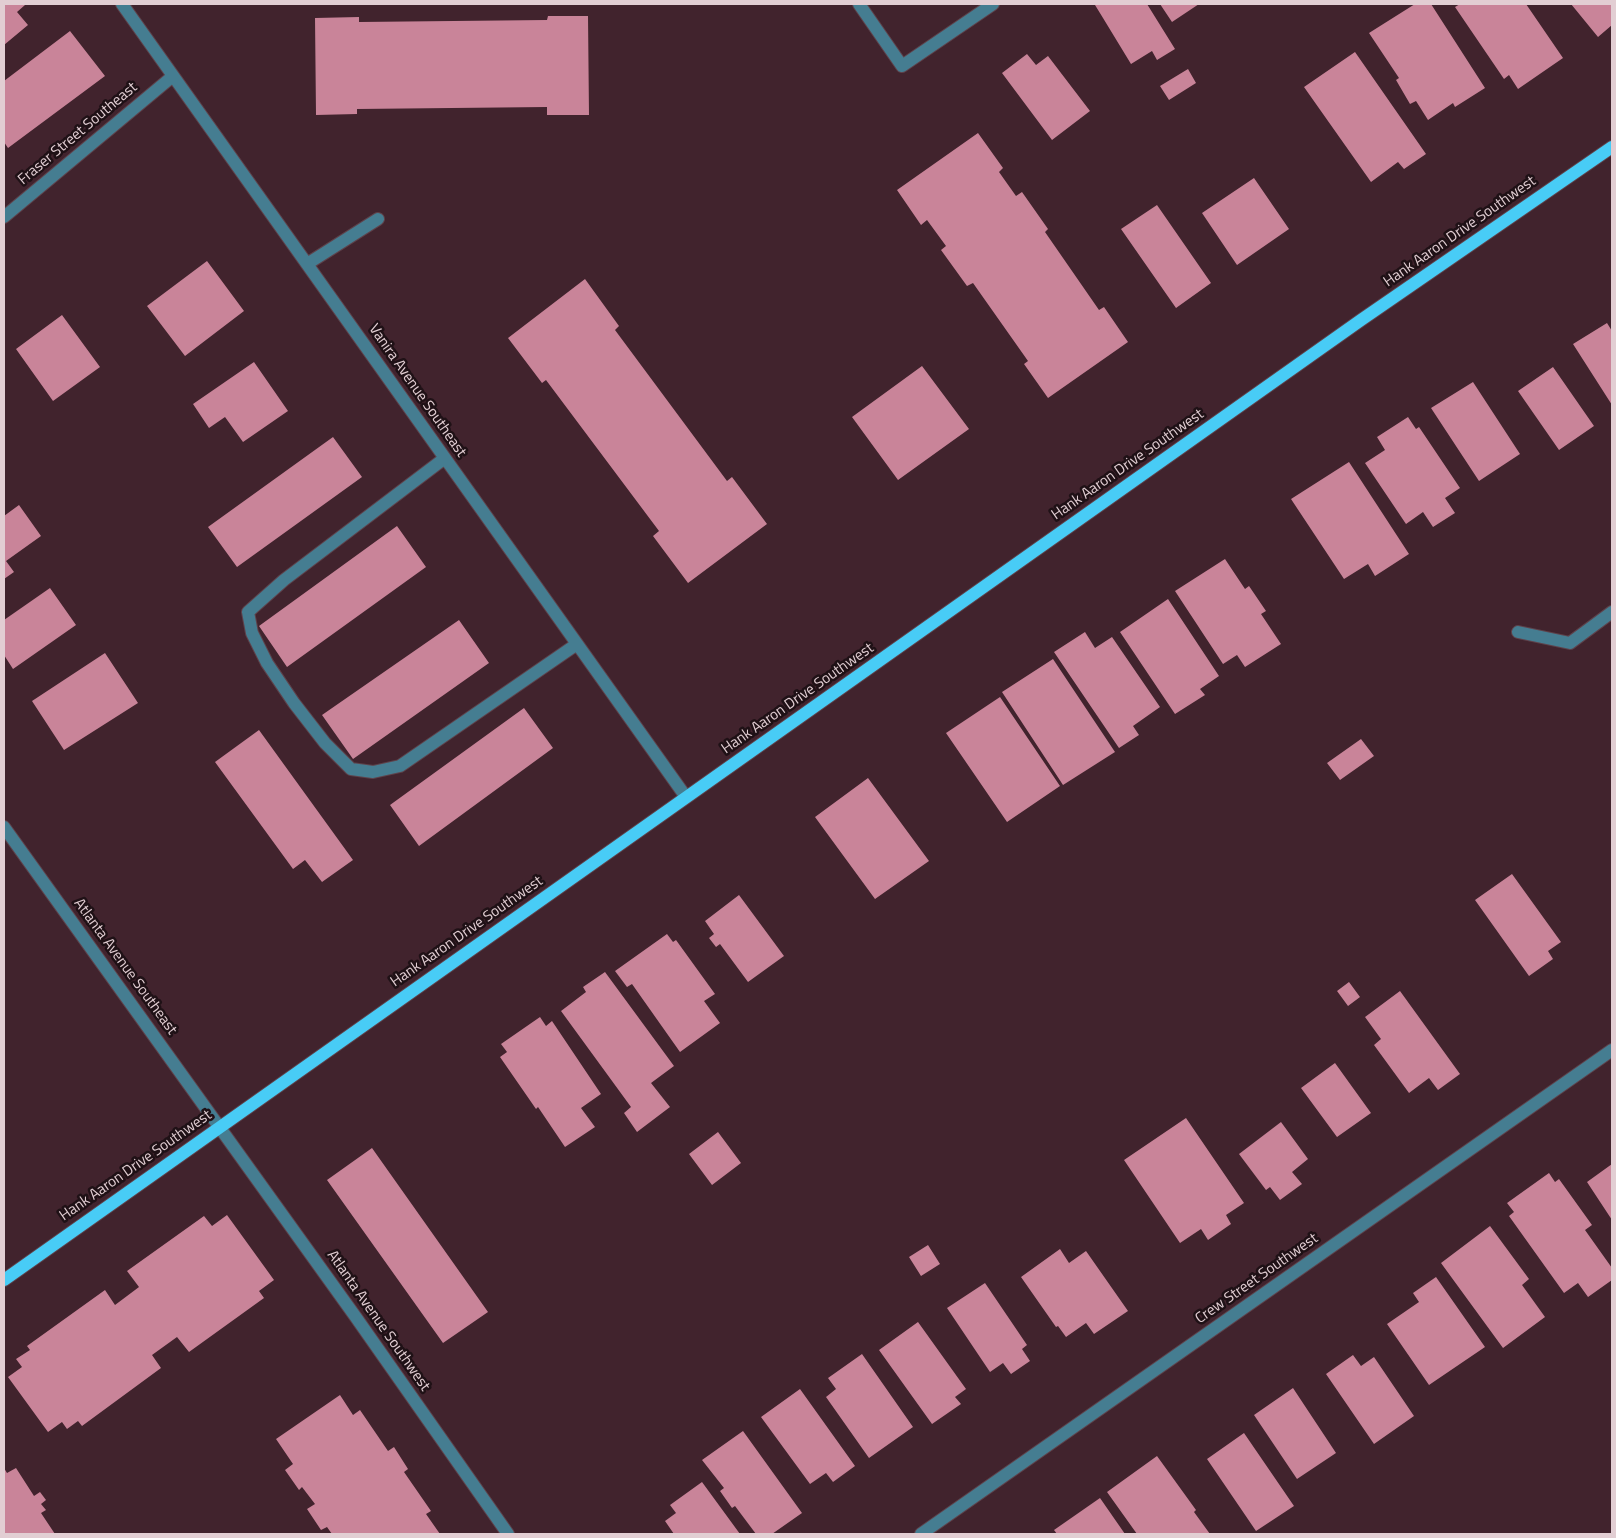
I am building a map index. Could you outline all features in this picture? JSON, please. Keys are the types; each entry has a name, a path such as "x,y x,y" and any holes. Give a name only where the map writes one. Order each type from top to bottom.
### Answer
{"main road":[{"name":"Hank Aaron Drive Southwest","path":"4,1280 1361,320 1612,147"}],"street":[{"name":"Vanira Avenue Southeast","path":"122,4 686,797"},
{"path":"859,4 902,66 993,4"},
{"name":"Fraser Street Southeast","path":"4,217 173,76"},
{"path":"307,264 378,219"},
{"path":"445,458 284,580 248,612 252,633 259,648 294,703 325,743 351,769 373,772 400,766 577,644"},
{"path":"1518,632 1570,643 1612,612"},
{"name":"Atlanta Avenue Southeast","path":"4,827 220,1126"},
{"name":"Crew Street Southwest","path":"921,1534 1612,1050"},
{"name":"Atlanta Avenue Southwest","path":"220,1126 508,1534"}],"building":[{"path":"4,4 24,4 17,12 28,25 4,45"},
{"path":"1096,4 1147,4 1175,49 1157,60 1152,51 1131,64"},
{"path":"1160,4 1199,4 1172,22"},
{"path":"1415,4 1431,4 1485,88 1455,107 1453,103 1428,120 1416,101 1410,104 1396,80 1399,78 1369,33"},
{"path":"1460,4 1526,4 1563,58 1518,89 1509,75 1504,79 1455,7"},
{"path":"1571,4 1612,4 1612,25 1598,37"},
{"path":"548,16 588,16 589,115 547,115 547,107 357,109 357,114 316,115 315,18 359,17 359,22 547,20"},
{"path":"70,31 105,76 8,148 4,142 4,81"},
{"path":"1355,52 1426,154 1404,169 1398,162 1371,182 1304,87"},
{"path":"1027,54 1036,65 1048,56 1090,111 1052,140 1002,73"},
{"path":"1188,69 1196,83 1169,100 1160,86"},
{"path":"978,133 1003,168 999,172 1016,196 1022,192 1048,229 1045,232 1099,310 1104,307 1128,342 1048,398 1024,364 1028,361 973,283 967,286 941,250 946,246 927,220 921,225 897,190"},
{"path":"1254,178 1289,229 1237,265 1202,213"},
{"path":"1157,205 1211,283 1176,308 1121,229"},
{"path":"207,261 244,311 185,356 147,306"},
{"path":"585,279 619,326 615,330 727,481 732,477 767,524 688,583 653,536 659,531 546,380 542,383 508,338"},
{"path":"62,315 100,367 53,401 16,349"},
{"path":"1607,323 1612,331 1612,405 1573,344"},
{"path":"254,362 288,411 243,442 225,417 209,428 193,404"},
{"path":"922,366 969,429 898,480 852,417"},
{"path":"1553,367 1594,426 1559,450 1518,391"},
{"path":"1473,382 1520,454 1479,481 1431,408"},
{"path":"1408,417 1416,429 1419,427 1460,488 1445,498 1455,513 1433,527 1423,512 1406,524 1365,463 1385,450 1377,437"},
{"path":"333,437 362,477 237,567 208,527"},
{"path":"1349,462 1409,554 1375,576 1368,564 1344,579 1291,499"},
{"path":"19,505 41,536 6,561 14,572 4,579 4,516"},
{"path":"397,526 426,567 287,667 259,626"},
{"path":"1225,559 1245,589 1249,586 1266,611 1261,614 1281,644 1245,667 1237,655 1223,664 1175,591"},
{"path":"50,588 76,625 13,669 4,655 4,620"},
{"path":"1168,599 1219,676 1200,689 1205,695 1175,714 1120,632"},
{"path":"459,620 489,663 353,759 322,715"},
{"path":"1085,632 1095,648 1112,637 1160,707 1133,726 1139,735 1119,748 1054,652"},
{"path":"105,653 138,703 64,750 32,701"},
{"path":"1053,659 1115,752 1063,785 1002,692"},
{"path":"1000,697 1060,786 1007,822 946,733"},
{"path":"524,708 553,748 419,846 390,805"},
{"path":"259,730 353,860 322,882 305,860 293,869 215,762"},
{"path":"1361,739 1374,756 1340,780 1327,763"},
{"path":"868,778 929,861 875,899 815,817"},
{"path":"1512,874 1561,942 1548,951 1553,959 1529,976 1475,900"},
{"path":"739,895 784,956 748,982 720,944 716,947 709,938 714,934 705,921"},
{"path":"667,934 673,942 676,940 715,994 704,1001 720,1023 680,1052 632,984 627,987 615,971"},
{"path":"605,972 674,1066 651,1083 670,1107 637,1132 624,1113 631,1107 561,1011 586,992 583,987"},
{"path":"1349,982 1360,997 1348,1006 1337,991"},
{"path":"1400,991 1460,1074 1438,1090 1429,1078 1409,1093 1374,1045 1381,1039 1365,1017"},
{"path":"540,1017 546,1026 552,1021 601,1094 581,1108 595,1127 565,1147 538,1107 536,1109 500,1057 507,1052 501,1044"},
{"path":"1335,1063 1371,1113 1337,1137 1301,1088"},
{"path":"1186,1118 1244,1203 1226,1215 1231,1224 1208,1240 1201,1229 1180,1243 1124,1160"},
{"path":"1281,1122 1308,1159 1292,1172 1302,1184 1280,1200 1270,1187 1266,1190 1239,1154"},
{"path":"718,1132 741,1163 712,1185 689,1154"},
{"path":"372,1148 488,1312 443,1343 327,1180"},
{"path":"1612,1164 1612,1220 1587,1182"},
{"path":"1549,1173 1555,1182 1559,1179 1592,1225 1585,1230 1612,1268 1612,1280 1588,1297 1578,1283 1564,1293 1509,1216 1514,1212 1507,1203"},
{"path":"227,1215 274,1280 259,1291 264,1298 189,1352 177,1337 152,1355 161,1368 82,1426 78,1421 67,1429 62,1422 48,1432 8,1377 22,1367 16,1359 30,1350 27,1346 105,1290 115,1305 139,1287 127,1271 204,1216 212,1226"},
{"path":"1490,1226 1529,1279 1522,1285 1545,1317 1503,1348 1441,1263"},
{"path":"928,1245 940,1264 921,1276 909,1257"},
{"path":"1060,1249 1069,1263 1086,1251 1128,1311 1094,1334 1086,1323 1066,1337 1058,1326 1056,1327 1021,1277"},
{"path":"1436,1277 1485,1347 1429,1385 1387,1324 1419,1302 1413,1293"},
{"path":"985,1283 1027,1345 1022,1349 1030,1361 1011,1374 1003,1363 990,1372 947,1308"},
{"path":"918,1322 966,1389 955,1397 961,1404 932,1424 879,1350"},
{"path":"862,1354 913,1427 869,1458 826,1397 836,1389 828,1378"},
{"path":"1353,1355 1361,1366 1374,1357 1414,1416 1374,1444 1326,1374"},
{"path":"1293,1388 1336,1453 1297,1479 1254,1415"},
{"path":"800,1389 855,1466 833,1482 826,1473 810,1484 761,1417"},
{"path":"340,1395 353,1415 360,1410 388,1451 394,1447 408,1469 404,1472 431,1511 426,1514 440,1534 332,1534 327,1527 321,1530 307,1509 315,1504 302,1487 299,1490 285,1470 293,1464 276,1439"},
{"path":"743,1431 802,1513 772,1534 756,1534 735,1506 732,1508 720,1491 724,1488 702,1460"},
{"path":"1244,1433 1294,1506 1256,1531 1207,1459"},
{"path":"1157,1456 1196,1510 1194,1512 1210,1534 1137,1534 1107,1492"},
{"path":"4,1468 7,1473 16,1468 34,1496 40,1492 46,1500 41,1504 46,1510 41,1513 55,1534 4,1534"},
{"path":"702,1482 740,1534 674,1534 665,1521 676,1513 670,1505"},
{"path":"1100,1498 1125,1534 1057,1534 1054,1530"}]}
